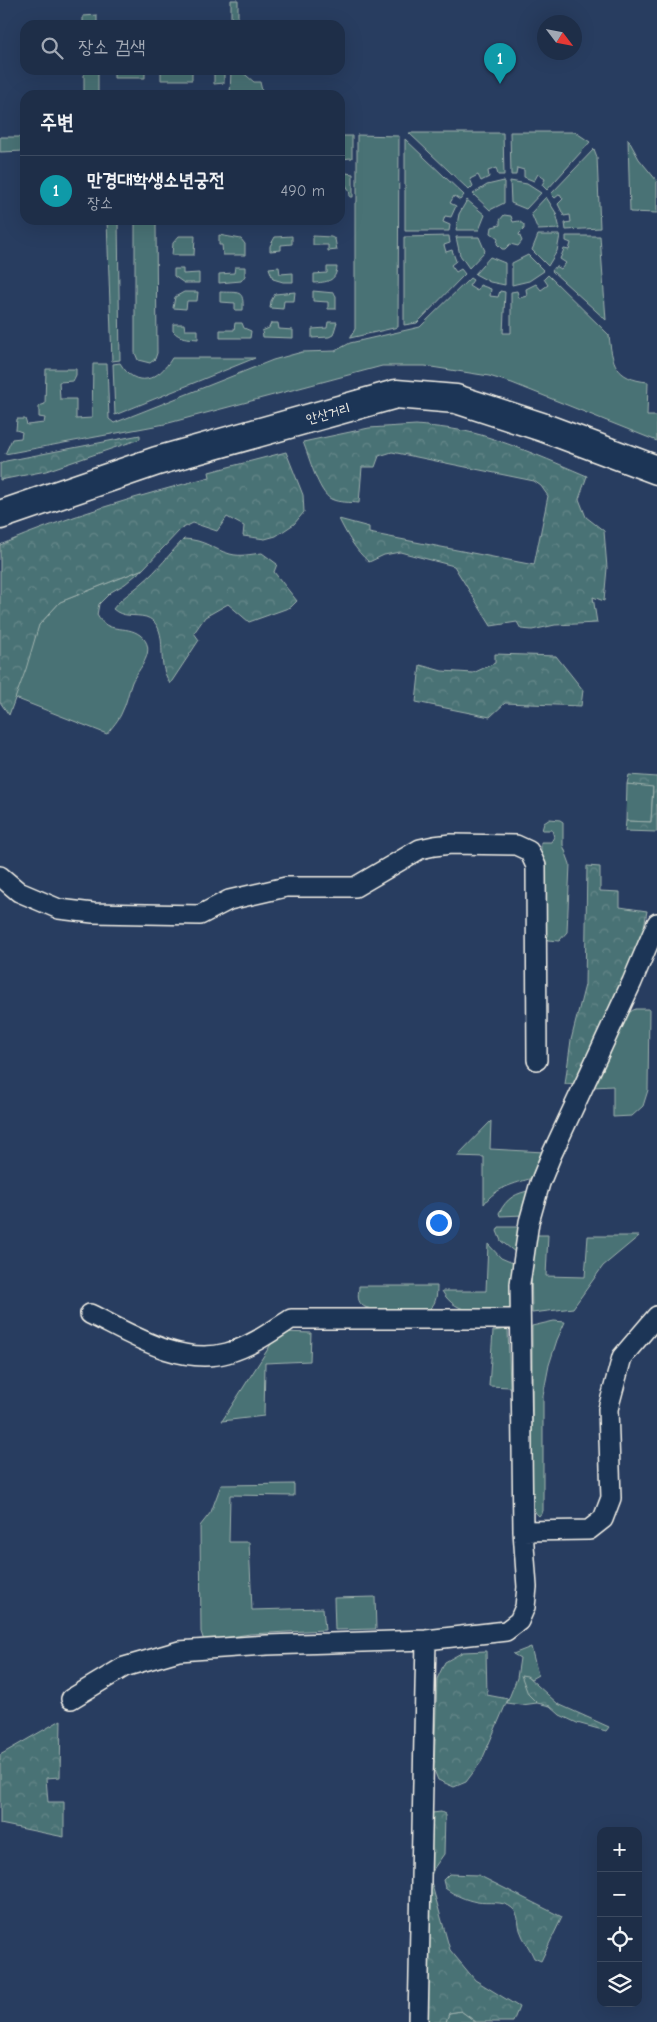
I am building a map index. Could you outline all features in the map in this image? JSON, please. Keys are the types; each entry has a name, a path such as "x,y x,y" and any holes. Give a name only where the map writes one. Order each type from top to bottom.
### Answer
{"main road":[{"name":"안산거리","path":"0,515 157,461 396,394 456,399 542,427 657,470"}],"street":[{"path":"0,876 19,892 58,909 94,913 200,915 229,900 286,887 355,887 420,849 451,844 516,845 528,851 536,866 537,1060"},
{"path":"71,1699 124,1667 179,1651 267,1645 426,1640 506,1631 518,1621 525,1607 527,1587 523,1531 520,1284 529,1222 540,1183 657,923"},
{"path":"90,1314 165,1351 191,1356 226,1354 261,1339 291,1319 520,1319"},
{"path":"523,1531 589,1530 603,1520 611,1498 608,1409 622,1357 657,1316"},
{"path":"418,2022 426,1640"}],"green space":[{"path":"231,0 238,0 238,20 231,20"},
{"path":"97,15 97,20 83,20 83,16"},
{"path":"84,75 98,75 98,90 84,90"},
{"path":"114,75 145,75 145,78 114,78"},
{"path":"161,75 192,75 192,80 161,80"},
{"path":"214,75 224,75 224,83 214,84"},
{"path":"231,75 246,75 254,82 260,82 262,90 230,90"},
{"path":"510,132 575,132 590,142 547,190 542,185 545,179 538,174 534,181 524,177 524,170 517,168 516,175 511,175"},
{"path":"409,133 503,133 504,175 498,175 496,168 488,171 489,177 481,181 478,175 470,179 473,186 469,190"},
{"path":"357,135 399,136 398,327 350,338 355,329"},
{"path":"345,136 352,136 352,158 345,159"},
{"path":"0,137 20,137 20,151 0,152"},
{"path":"405,139 464,195 460,200 454,196 450,203 456,206 451,217 445,216 443,222 450,225 449,231 405,231"},
{"path":"628,139 639,159 657,181 657,213 630,212"},
{"path":"594,149 597,157 600,228 566,230 565,223 571,222 570,215 564,216 558,204 563,199 560,194 555,198 551,194"},
{"path":"345,170 346,173 353,174 353,197 350,197 345,184"},
{"path":"504,181 504,203 490,210 473,194 487,185"},
{"path":"510,181 527,184 541,193 526,209 511,203"},
{"path":"546,197 556,213 560,229 538,230 531,213"},
{"path":"467,200 485,215 479,230 456,230 459,214"},
{"path":"504,215 511,216 513,222 519,221 524,225 524,229 519,234 522,241 518,246 510,244 505,249 502,249 497,244 498,238 491,233 492,227 500,225 500,220"},
{"path":"107,225 118,225 120,360 112,361"},
{"path":"135,225 156,225 157,353 155,359 150,363 138,360 135,353"},
{"path":"219,235 241,239 245,244 245,255 223,255 222,245 219,245"},
{"path":"538,235 560,235 557,251 548,266 532,250"},
{"path":"179,236 195,236 194,255 172,255 173,243"},
{"path":"292,236 292,244 281,245 281,250 270,251 270,246 275,237"},
{"path":"313,236 335,239 337,250 328,251 328,245 313,245"},
{"path":"449,236 450,243 444,245 446,252 452,250 456,261 451,265 456,272 461,269 465,274 417,323 404,325 404,237"},
{"path":"566,236 600,236 606,320 552,271 556,266 561,269 566,263 560,259 564,249 569,250 571,243 566,241"},
{"path":"456,237 479,237 485,251 469,268 460,255"},
{"path":"528,255 544,271 529,281 512,285 512,263"},
{"path":"490,257 505,263 505,285 490,282 475,274"},
{"path":"235,267 245,267 245,276 241,281 219,283 219,274 234,273"},
{"path":"279,267 280,274 293,273 293,282 273,279 269,268"},
{"path":"327,267 337,267 335,276 330,280 314,283 314,274 327,273"},
{"path":"174,269 183,269 183,274 199,273 199,283 184,283 174,276"},
{"path":"548,275 609,335 612,354 617,368 628,377 648,382 647,416 657,416 657,441 512,383 489,376 425,366 382,366 165,424 5,454 12,439 21,438 22,432 16,430 17,419 25,419 27,425 44,423 45,418 39,417 39,406 45,404 46,369 76,369 73,381 59,382 60,399 76,399 76,419 92,418 93,364 107,364 109,419 114,423 273,360 302,352 335,351 350,343 420,327 470,278 473,280 469,286 477,291 480,285 491,289 490,296 498,297 500,291 505,292 503,333 511,333 511,292 517,291 519,298 527,296 526,289 536,284 541,290 548,285 544,279"},
{"path":"313,291 334,293 336,296 336,309 328,309 328,302 313,301"},
{"path":"184,292 198,292 197,301 187,301 186,309 173,308 175,297"},
{"path":"220,292 241,295 243,310 235,310 235,303 220,302"},
{"path":"295,292 294,301 284,301 283,309 270,308 275,294"},
{"path":"328,322 337,322 333,335 312,338 312,329 327,328"},
{"path":"235,323 242,323 244,328 251,331 250,338 220,338 220,330 234,330"},
{"path":"271,323 278,323 279,329 293,330 293,338 263,337 262,331 269,328"},
{"path":"173,324 184,324 185,330 198,330 198,339 184,338 178,335 173,331"},
{"path":"172,358 255,358 115,415 113,364 120,363 133,377 147,379 161,372"},
{"path":"416,425 441,427 481,435 548,459 587,476 579,499 586,517 604,531 607,568 604,601 593,597 597,623 555,625 532,630 521,629 517,622 491,626 454,566 400,552 384,555 369,562 355,547 339,519 369,527 369,533 534,565 548,496 541,486 534,481 392,452 379,456 375,467 362,467 359,503 337,501 326,495 322,489 303,442 369,428"},
{"path":"140,435 140,439 46,471 0,480 0,464 6,461"},
{"path":"286,452 303,495 304,512 294,524 276,536 265,539 243,536 244,526 227,517 217,531 193,523 181,529 143,569 60,602 39,625 26,669 9,715 0,702 0,545 104,507 210,477 209,472"},
{"path":"184,539 198,541 234,555 262,553 277,564 274,572 297,601 291,607 249,622 228,604 205,617 194,633 199,640 170,684 163,668 161,638 157,625 146,617 125,615 113,609 153,573"},
{"path":"143,569 125,584 111,592 99,604 97,615 101,621 111,627 128,630 140,635 148,647 145,659 132,682 124,709 107,734 15,698 39,625 60,602"},
{"path":"495,654 556,656 583,690 581,706 505,703 490,717 416,702 420,665 442,671 473,673 495,663"},
{"path":"629,775 657,777 657,832 625,831 626,821 651,822 653,787 627,784"},
{"path":"627,784 653,786 651,822 626,821"},
{"path":"550,819 563,822 563,845 570,864 567,932 559,941 548,940 541,936 540,926 541,842 551,842 554,837 552,830 542,830 544,823"},
{"path":"587,866 600,867 600,891 620,892 620,907 647,911 641,944 580,1083 565,1084 571,1040 585,985"},
{"path":"636,1009 649,1009 648,1090 643,1106 632,1116 613,1117 613,1086 593,1087 608,1059 621,1023 630,1012"},
{"path":"491,1121 490,1149 544,1152 532,1178 500,1190 484,1204 484,1157 457,1156"},
{"path":"533,1190 524,1215 500,1216 499,1213 509,1200 516,1195"},
{"path":"499,1227 521,1227 515,1252 501,1241 497,1231"},
{"path":"534,1235 548,1235 546,1276 585,1277 588,1236 639,1236 603,1266 573,1308 532,1313 531,1258"},
{"path":"488,1244 501,1258 515,1264 513,1310 483,1312 464,1309 448,1300 442,1291 486,1291"},
{"path":"359,1286 437,1286 437,1294 434,1304 426,1310 382,1310 366,1308 360,1303 358,1298"},
{"path":"554,1321 565,1322 549,1365 543,1396 543,1511 539,1516 534,1510 532,1498 532,1326"},
{"path":"508,1329 510,1387 489,1386 493,1331"},
{"path":"283,1332 311,1333 310,1361 265,1363 264,1416 222,1421 275,1338"},
{"path":"294,1484 294,1496 230,1495 229,1542 249,1542 252,1610 323,1608 325,1630 250,1634 204,1641 201,1632 200,1526 211,1512 221,1485"},
{"path":"375,1597 376,1629 335,1630 334,1598"},
{"path":"531,1647 538,1675 531,1679 527,1676 528,1694 537,1703 522,1705 507,1703 517,1678 520,1658 513,1654"},
{"path":"486,1651 487,1695 508,1699 481,1762 466,1782 454,1787 438,1780 434,1770 437,1679 445,1662 463,1652"},
{"path":"521,1675 527,1676 558,1704 609,1727 606,1731 577,1723 560,1715 550,1706 537,1703 528,1694"},
{"path":"61,1720 60,1777 46,1778 48,1802 64,1802 64,1837 0,1824 0,1755"},
{"path":"441,1812 445,1814 444,1854 434,1868 430,1878 450,1950 475,1980 519,2007 513,2022 476,2022 461,2011 449,2013 446,2022 427,2022 427,1817 432,1813"},
{"path":"449,1874 478,1875 562,1917 541,1961 534,1958 521,1934 517,1915 512,1908 500,1903 473,1901 452,1893 445,1888 443,1880"},
{"path":"461,2011 476,2022 446,2022 449,2013"}],"place":[{"name":"만경대학생소년궁전","path":"500,84"}]}
